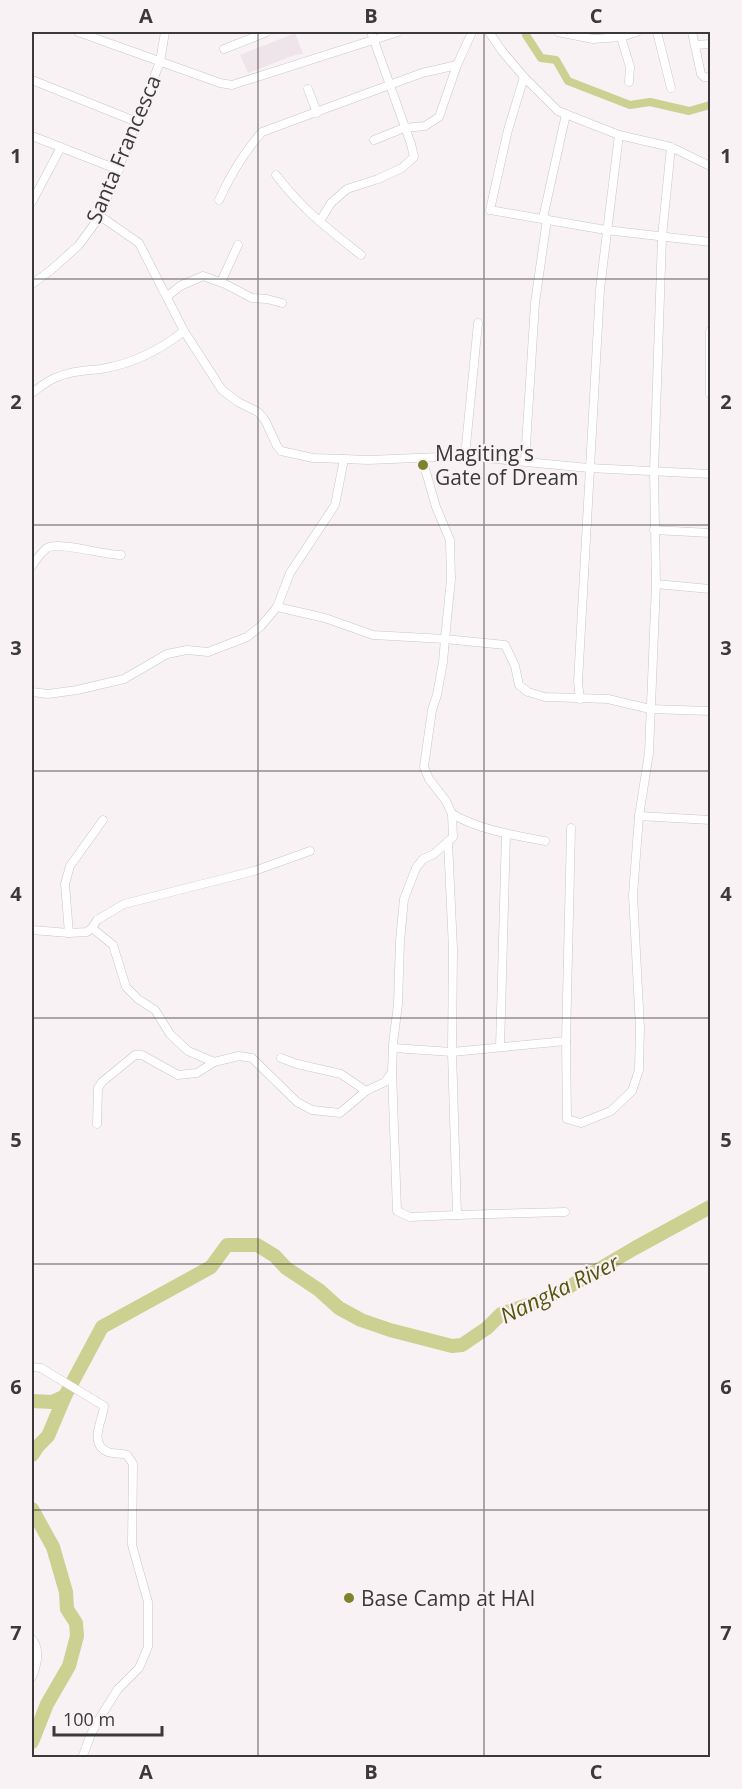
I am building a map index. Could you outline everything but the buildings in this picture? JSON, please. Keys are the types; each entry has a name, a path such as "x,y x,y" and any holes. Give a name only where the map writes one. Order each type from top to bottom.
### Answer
{"street":[{"path":"78,32 194,74 232,85 372,36 398,32"},
{"name":"Santa Francesca","path":"32,284 80,245 100,216 160,62 165,32"},
{"path":"224,50 267,32"},
{"path":"374,140 404,129 425,126 440,117 457,65 472,32"},
{"path":"489,32 524,77 558,111 619,135 671,147 711,166"},
{"path":"558,32 593,39 621,37 637,32"},
{"path":"657,32 671,88"},
{"path":"692,32 700,74 711,78"},
{"path":"320,221 331,203 347,189 374,181 402,168 414,159 414,153 372,36"},
{"path":"621,37 630,68 629,82"},
{"path":"694,45 711,44"},
{"path":"219,200 229,179 262,132 422,73 457,65"},
{"path":"524,77 508,129 490,210 606,230 711,242"},
{"path":"32,80 137,122"},
{"path":"308,89 317,113"},
{"path":"525,461 535,303 545,219 566,114"},
{"path":"580,699 578,682 600,289 619,135"},
{"path":"32,136 119,170"},
{"path":"32,202 61,147"},
{"path":"571,828 566,1041 567,1119 581,1123 611,1111 632,1091 639,1070 640,1028 633,895 639,816 649,753 656,584 654,471 662,237 671,147"},
{"path":"276,176 299,203 360,255"},
{"path":"100,216 138,243 168,296 184,331 222,390 238,402 258,412 265,420 281,451 313,458 465,456 589,468 711,474"},
{"path":"221,282 238,245"},
{"path":"168,296 180,286 203,276 221,282 252,298 282,303"},
{"path":"465,456 478,323"},
{"path":"32,393 54,378 81,370 101,369 136,360 164,347 184,331"},
{"path":"711,331 711,394"},
{"path":"422,458 436,507 450,540 451,579 443,662 432,710 424,767 429,779 446,801 452,814 453,837 434,854 423,859 416,868 404,899 392,1072 397,1211 410,1217 565,1212"},
{"path":"32,692 48,694 124,679 167,654 188,650 208,652 247,637 261,626 277,607 290,573 336,505 344,459"},
{"path":"654,530 711,533"},
{"path":"32,566 48,547 58,544 107,555 121,555"},
{"path":"656,584 711,589"},
{"path":"277,607 325,618 374,635 505,645 515,666 519,685 528,692 545,697 608,699 650,709 711,711"},
{"path":"452,814 506,834 545,841"},
{"path":"639,816 711,820"},
{"path":"69,933 65,884 70,866 103,820"},
{"path":"500,1047 506,834"},
{"path":"448,842 453,949 452,1052 457,1215"},
{"path":"32,930 87,932 97,920 124,904 254,871 310,850"},
{"path":"92,928 113,945 126,987 138,999 155,1010 170,1034 188,1051 214,1062"},
{"path":"393,1048 452,1052 566,1041"},
{"path":"98,1124 98,1088 102,1082 135,1055 142,1055 178,1075 197,1073 214,1062 239,1056 252,1058 297,1102 312,1110 340,1113 366,1091 385,1082 392,1072"},
{"path":"281,1058 341,1074 366,1091"},
{"path":"32,1367 41,1368 105,1407 97,1429 100,1444 104,1450 109,1452 128,1455 132,1464 132,1545 148,1602 150,1628 148,1647 139,1668 111,1699 91,1734 82,1758"},
{"path":"32,1639 35,1643 38,1664 32,1677"}],"shaded area":[{"path":"295,33 303,54 248,73 240,55"}],"waterway":[{"path":"526,35 541,58 556,60 568,81 630,105 650,102 689,111 710,105"},
{"name":"Nangka River","path":"32,1455 48,1436 65,1396 102,1327 211,1267 227,1245 257,1245 275,1256 286,1268 319,1290 339,1308 361,1320 452,1346 462,1345 487,1328 501,1314 537,1302 567,1288 710,1207"},
{"path":"32,1401 52,1402 65,1396"},
{"name":"Nangka River","path":"32,1509 53,1547 66,1592 67,1609 76,1623 77,1636 69,1666 47,1704 32,1742"}],"place":[{"name":"Magiting's Gate of Dream","path":"423,465"},
{"name":"Base Camp at HAI","path":"349,1598"}]}
